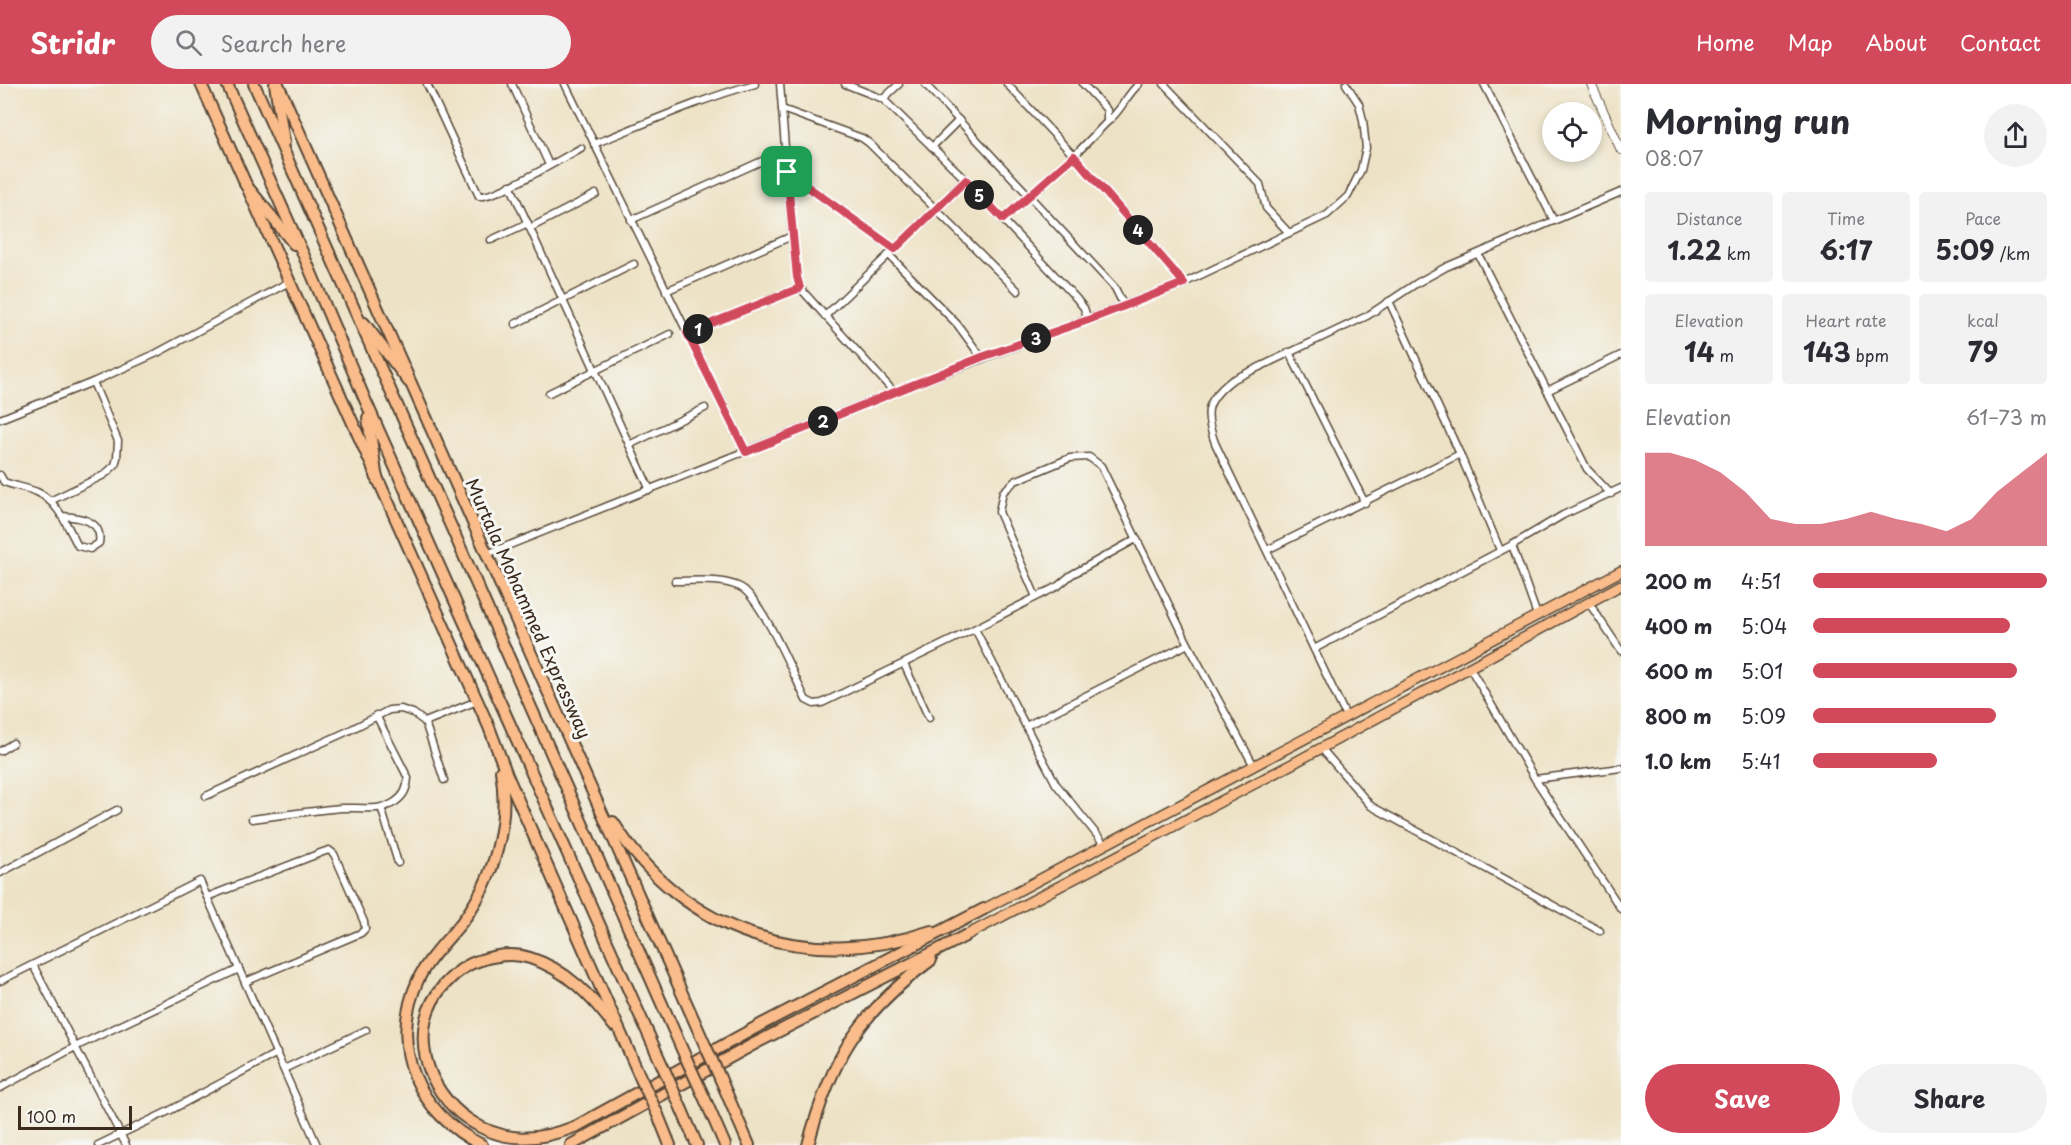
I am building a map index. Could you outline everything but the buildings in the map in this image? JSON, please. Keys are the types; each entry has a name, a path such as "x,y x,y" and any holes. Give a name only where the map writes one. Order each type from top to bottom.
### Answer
{"highway":[{"path":"201,84 489,727 507,775 670,1145"},
{"path":"227,84 697,1145"},
{"name":"Murtala Mohammed Expressway","path":"254,84 352,308 542,728 725,1145"},
{"path":"277,84 286,157"},
{"name":"Murtala Mohammed Expressway","path":"277,84 594,792 749,1145"},
{"path":"244,184 304,256"},
{"path":"352,308 409,382"},
{"path":"366,402 377,480"},
{"path":"482,1145 452,1128 426,1099 411,1068 407,1032 408,1013 418,980 426,965 476,902 499,844 503,812 502,781 489,727"},
{"path":"594,792 632,851 671,890 692,906 713,917 739,930 764,938 807,948 862,946 919,936 984,909"},
{"path":"629,1050 603,1011 570,979 540,962 512,955 499,955 475,962 450,979 432,1003 424,1031 423,1046 430,1073 444,1096 465,1118 492,1132 507,1136 547,1137 577,1126 764,1023 984,909"},
{"path":"571,1145 754,1044 966,936"},
{"path":"808,1145 825,1088 854,1034 890,992 966,936"}],"main road":[{"path":"984,909 1621,571"},
{"path":"966,936 1321,748 1621,585"}],"street":[{"path":"427,84 479,196 486,196 510,185 581,148"},
{"path":"512,84 549,165"},
{"path":"565,84 746,452"},
{"path":"594,144 702,101 756,84"},
{"path":"780,84 792,236 800,288 894,392"},
{"path":"845,84 883,99 1003,219 1076,298 1084,308 1088,320"},
{"path":"883,99 899,84"},
{"path":"925,84 1115,288 1124,306"},
{"path":"1007,84 1074,156 1184,283"},
{"path":"1083,84 1107,110 1107,122"},
{"path":"1003,219 1116,116 1128,94 1139,84"},
{"path":"1164,84 1260,184 1266,208 1288,233"},
{"path":"487,555 982,357 1184,283 1327,215 1348,196 1361,170 1366,148 1359,104 1346,84"},
{"path":"1484,84 1554,221"},
{"path":"1591,84 1621,150"},
{"path":"782,109 870,142 1018,291"},
{"path":"932,147 959,120"},
{"path":"631,220 784,151"},
{"path":"787,172 895,249"},
{"path":"825,316 966,180"},
{"path":"510,185 650,490"},
{"path":"1346,716 1215,443 1208,423 1207,411 1211,401 1232,380 1367,316 1418,283 1478,254 1621,192"},
{"path":"491,240 529,226 596,194"},
{"path":"666,291 792,236"},
{"path":"1478,254 1587,469 1611,494"},
{"path":"889,255 957,324 982,357"},
{"path":"515,324 634,264"},
{"path":"0,419 158,353 289,282"},
{"path":"687,333 800,288"},
{"path":"1389,301 1460,454 1500,550"},
{"path":"549,393 670,334"},
{"path":"1289,352 1365,503"},
{"path":"1547,391 1621,355"},
{"path":"50,501 104,475 114,465 117,458 117,441 93,382"},
{"path":"629,445 705,408"},
{"path":"1267,550 1460,454"},
{"path":"1036,597 999,512 1003,492 1015,481 1070,458 1089,457 1101,466 1188,644 1254,766"},
{"path":"0,475 4,482 38,492 50,501 62,516 78,546 90,549 99,543 100,537 96,527 81,518 62,516"},
{"path":"1314,649 1512,545 1563,515 1621,488"},
{"path":"675,581 717,581 741,588 749,593 769,625 806,700 814,704 822,703 975,629 1058,586 1071,574 1136,539"},
{"path":"1512,545 1537,615"},
{"path":"1589,603 1621,651"},
{"path":"975,629 1056,784 1105,845"},
{"path":"1026,726 1188,644"},
{"path":"904,664 929,718"},
{"path":"1470,668 1535,779 1621,909"},
{"path":"425,722 477,701"},
{"path":"206,796 389,710 413,713 425,722 444,780"},
{"path":"252,819 334,809 381,807 394,803 404,795 408,778 376,715"},
{"path":"0,751 13,743"},
{"path":"1321,748 1371,806 1600,931"},
{"path":"1535,779 1621,768"},
{"path":"381,807 398,863"},
{"path":"0,873 117,810"},
{"path":"207,897 323,852 329,850 334,854 365,929 361,933 245,982"},
{"path":"0,981 200,881 317,1145"},
{"path":"33,965 126,1145"},
{"path":"0,1088 75,1047 239,969"},
{"path":"284,1069 366,1030"},
{"path":"98,1145 169,1111 277,1053"}],"route":[{"path":"1074,156 1184,283 982,357 746,452 687,333 800,288 792,236 787,172 895,249 966,180 1003,219 1074,156"}]}
